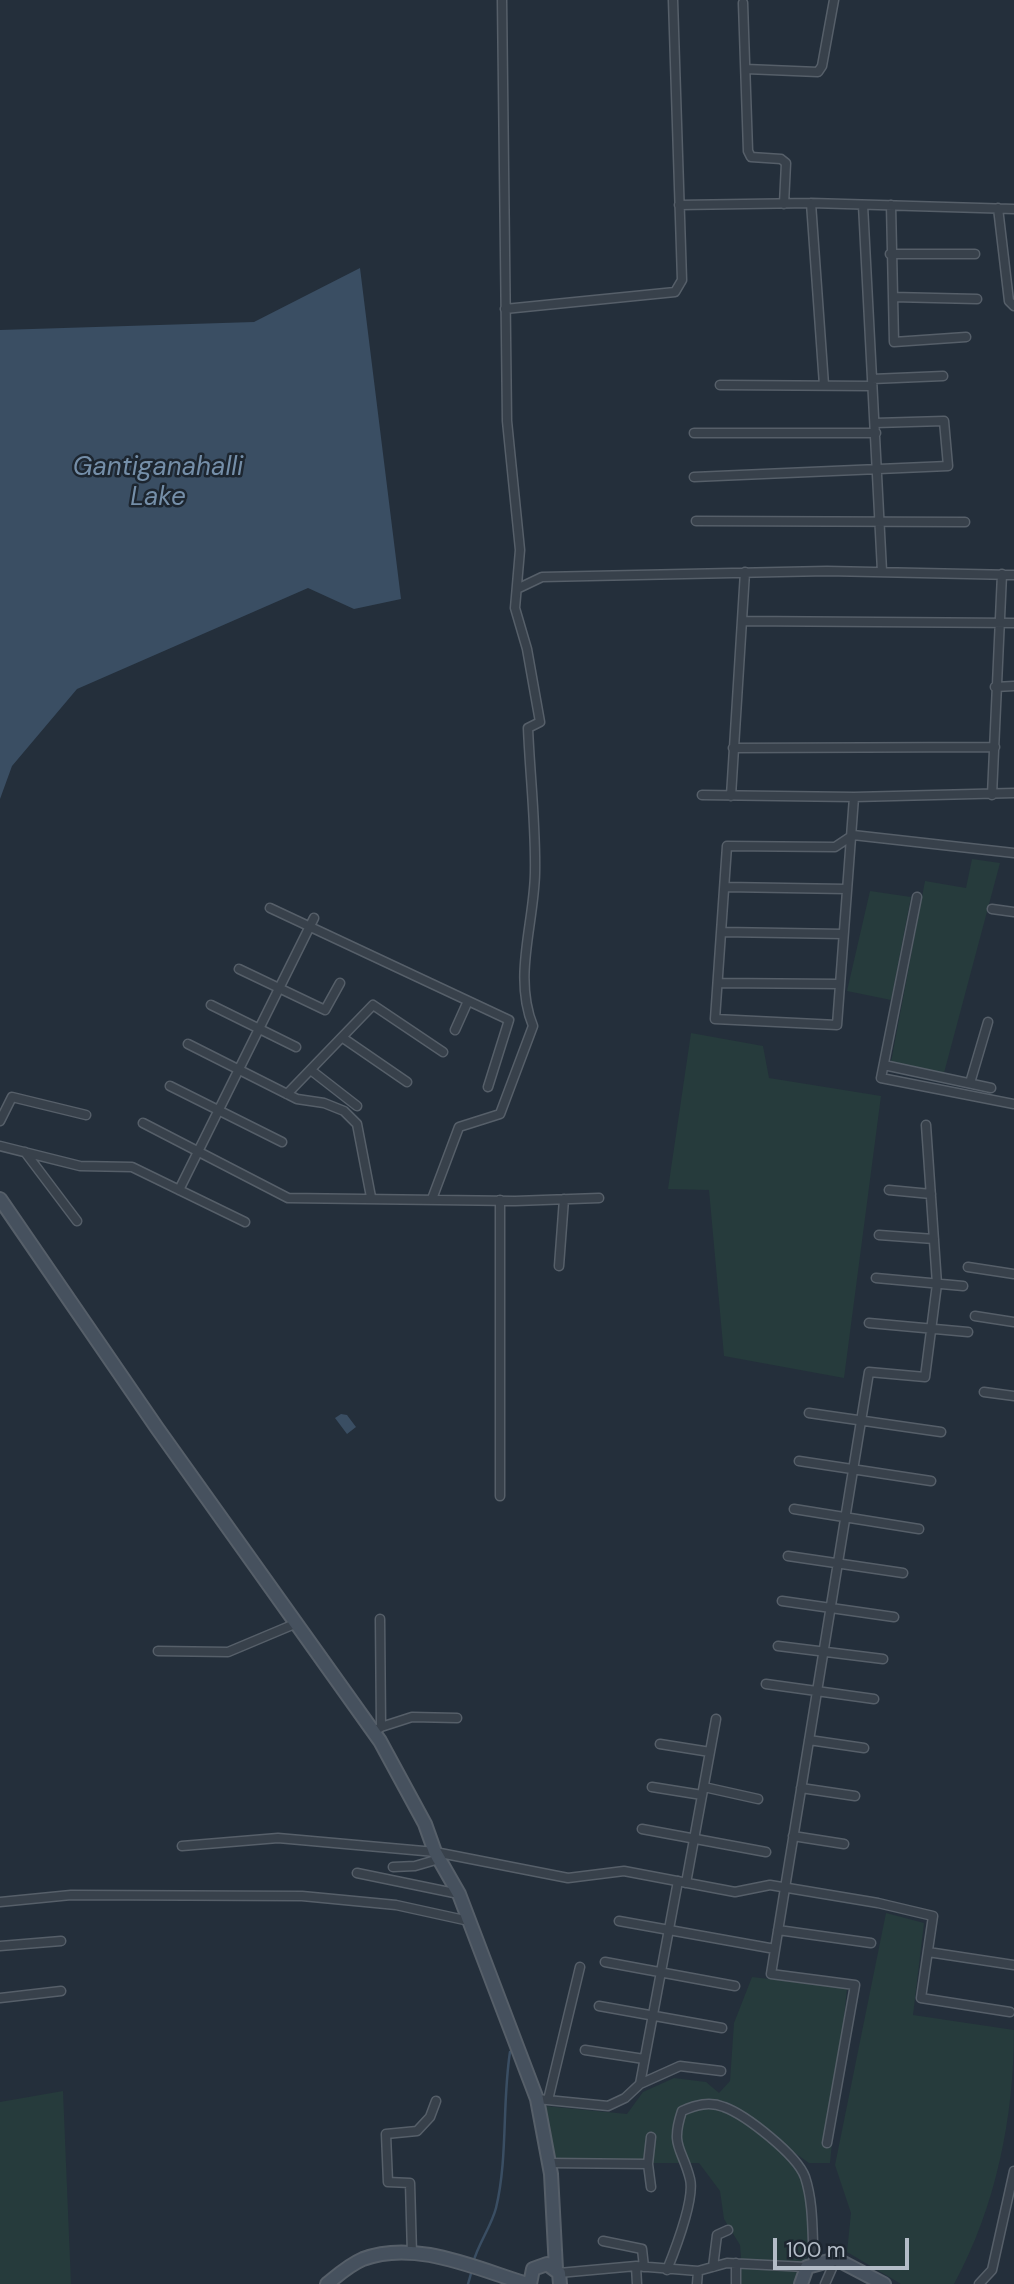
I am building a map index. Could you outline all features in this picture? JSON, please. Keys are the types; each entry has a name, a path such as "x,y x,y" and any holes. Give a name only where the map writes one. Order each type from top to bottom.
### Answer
{"street":[{"path":"432,1199 458,1127 500,1114 533,1026 524,1006 527,928 535,874 528,728 540,722 527,649 515,608 515,595 519,588 520,550 507,403 502,0"},
{"path":"505,309 675,292 682,280 673,0"},
{"path":"746,69 818,72 824,56 834,0"},
{"path":"743,4 748,151 751,157 781,159 786,163 784,204"},
{"path":"679,205 811,203 1014,209"},
{"path":"811,203 824,385"},
{"path":"863,205 879,471 882,571"},
{"path":"891,205 890,254 897,344 966,337"},
{"path":"998,208 1010,262 1009,301 1014,306"},
{"path":"890,254 975,254"},
{"path":"893,297 977,299"},
{"path":"720,385 824,385 943,376"},
{"path":"694,433 876,428 944,421 947,428 946,468 694,477"},
{"path":"696,521 965,522"},
{"path":"519,588 542,577 882,571 1014,575"},
{"path":"730,796 745,572"},
{"path":"992,795 1002,574"},
{"path":"742,621 1014,623"},
{"path":"995,687 1014,686"},
{"path":"733,748 995,747"},
{"path":"702,795 854,797 1014,793"},
{"path":"854,797 853,835 842,934 837,1025 715,1019 727,846 835,847 853,835 1014,853"},
{"path":"726,887 846,889"},
{"path":"917,897 881,1078 1014,1104"},
{"path":"270,908 312,922 509,1020 488,1087"},
{"path":"992,909 1014,912"},
{"path":"179,1190 312,922"},
{"path":"723,932 842,934"},
{"path":"239,969 325,1010 340,983"},
{"path":"718,983 840,984"},
{"path":"455,1030 468,1001"},
{"path":"211,1005 296,1047"},
{"path":"287,1094 312,1072 373,1005 443,1052"},
{"path":"970,1083 988,1022"},
{"path":"343,1038 407,1082"},
{"path":"188,1044 287,1094 344,1111 357,1124 370,1197"},
{"path":"884,1065 991,1088"},
{"path":"312,1072 357,1106"},
{"path":"170,1086 282,1142"},
{"path":"0,1121 12,1097 86,1115"},
{"path":"143,1123 288,1198 599,1198"},
{"path":"827,2143 855,1985 771,1974 869,1372 925,1377 937,1284 926,1125"},
{"path":"0,1146 80,1166 132,1167 245,1222"},
{"path":"25,1152 77,1221"},
{"path":"889,1190 930,1194"},
{"path":"0,1199 156,1428 377,1730 425,1824 437,1855 459,1894 542,2099 558,2275"},
{"path":"559,1266 564,1199"},
{"path":"500,1200 500,1496"},
{"path":"879,1235 934,1239"},
{"path":"968,1268 1014,1274"},
{"path":"876,1278 962,1286"},
{"path":"975,1316 1014,1322"},
{"path":"869,1323 968,1332"},
{"path":"984,1392 1014,1396"},
{"path":"809,1413 941,1432"},
{"path":"799,1461 931,1481"},
{"path":"794,1509 919,1529"},
{"path":"788,1556 903,1573"},
{"path":"782,1601 894,1617"},
{"path":"377,1730 380,1619"},
{"path":"158,1651 229,1652 297,1623"},
{"path":"778,1646 883,1659"},
{"path":"766,1684 874,1699"},
{"path":"377,1730 412,1717 457,1718"},
{"path":"639,2084 669,1930 694,1839 716,1719"},
{"path":"809,1740 864,1748"},
{"path":"660,1744 710,1752"},
{"path":"652,1787 758,1799"},
{"path":"801,1788 855,1796"},
{"path":"642,1829 766,1852"},
{"path":"793,1836 844,1843"},
{"path":"182,1846 278,1838 437,1855 568,1878 624,1871 735,1892 770,1885 878,1903 933,1916 921,1998 1010,2012"},
{"path":"393,1867 415,1866 437,1855"},
{"path":"358,1873 459,1894"},
{"path":"0,1902 71,1895 302,1896 396,1905 469,1921"},
{"path":"620,1920 775,1949"},
{"path":"778,1930 871,1943"},
{"path":"0,1946 61,1941"},
{"path":"928,1952 1014,1965"},
{"path":"605,1962 736,1986"},
{"path":"542,2099 580,1967"},
{"path":"0,1998 61,1991"},
{"path":"599,2006 722,2028"},
{"path":"585,2050 644,2059"},
{"path":"542,2099 608,2106 625,2098 639,2084 680,2066 721,2071"},
{"path":"412,2253 410,2183 387,2182 386,2134 418,2131 430,2116 436,2101"},
{"path":"667,2270 684,2223 691,2180 674,2133 682,2111 700,2104 723,2106 750,2121 775,2141 804,2175 811,2265 801,2284"},
{"path":"651,2137 648,2164 651,2187"},
{"path":"549,2162 648,2164"},
{"path":"979,2284 992,2270 1014,2171"},
{"path":"713,2267 717,2235 728,2230"},
{"path":"603,2241 642,2249 637,2284"},
{"path":"327,2284 361,2260 379,2255 412,2253 423,2253 529,2284 530,2274 537,2266 547,2264 558,2275"},
{"path":"558,2275 640,2267 698,2271 736,2263 811,2265 836,2259 862,2278 884,2284"},
{"path":"825,2284 836,2259"},
{"path":"736,2263 736,2284"},
{"path":"698,2271 698,2284"}],"green space":[{"path":"972,859 1000,863 944,1073 891,1062 925,881 966,888"},
{"path":"870,891 911,897 891,1000 847,991"},
{"path":"691,1033 763,1046 769,1078 881,1096 844,1378 724,1356 709,1190 668,1189"},
{"path":"886,1913 924,1923 913,2015 1014,2030 1011,2096 1000,2161 981,2224 954,2284 901,2284 847,2252 851,2213 835,2165"},
{"path":"752,1977 847,1988 830,2163 809,2163 758,2127 798,2168 807,2184 811,2212 809,2245 799,2284 730,2284 741,2257 740,2245 724,2219 720,2191 699,2163 549,2163 545,2106 627,2114 643,2092 674,2078 706,2082 719,2093 730,2081 734,2023"},
{"path":"63,2091 71,2284 0,2284 0,2102"}],"water":[{"name":"Gantiganahalli Lake","path":"360,268 401,599 354,609 308,588 77,689 12,766 0,799 0,330 254,322"},
{"path":"341,1414 347,1415 356,1427 347,1434 335,1418"}],"waterway":[{"path":"473,2263 494,2215 500,2189 510,2052"},
{"path":"468,2284 472,2270"}]}
